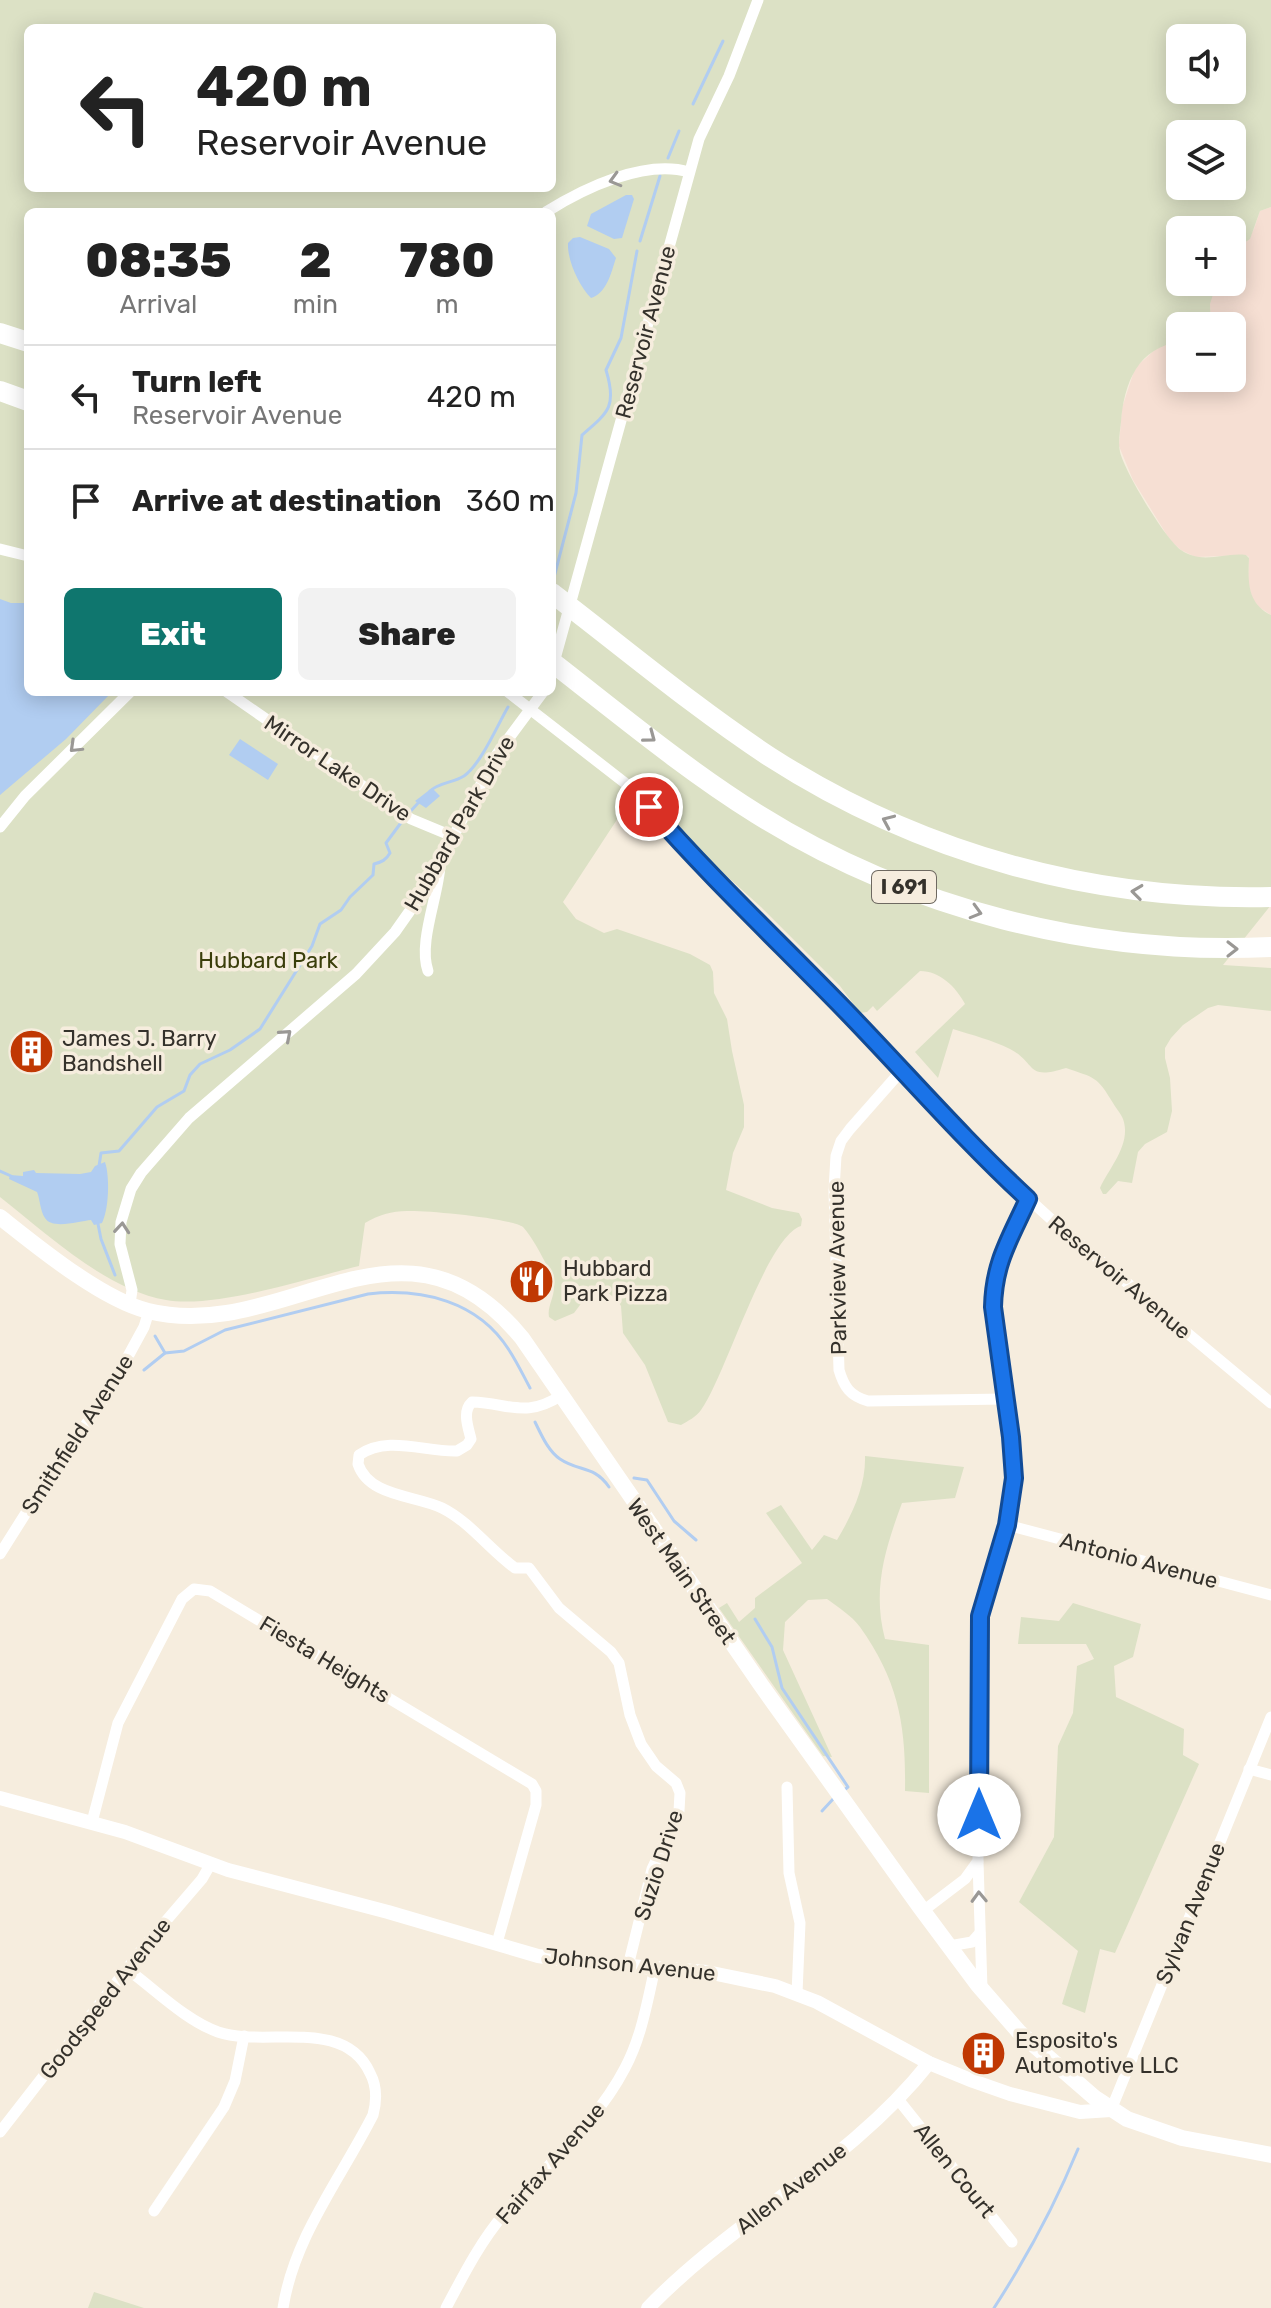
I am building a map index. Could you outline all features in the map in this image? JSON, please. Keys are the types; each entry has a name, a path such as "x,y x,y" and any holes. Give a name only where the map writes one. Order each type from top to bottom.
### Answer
{"highway":[{"path":"0,333 24,341"},
{"path":"0,391 24,400"},
{"name":"I 691","path":"556,596 780,763 855,805 936,841 1015,867 1107,888 1197,897 1271,897"},
{"name":"I 691","path":"556,665 707,780 766,819 849,864 921,894 1009,921 1099,939 1195,948 1271,947"}],"main road":[{"name":"West Main Street","path":"0,1217 99,1288 149,1311 215,1313 380,1274 423,1274 460,1286 494,1308 522,1338 839,1794 982,1989 1029,2040 1111,2110 1162,2133 1271,2155"}],"street":[{"name":"Reservoir Avenue","path":"556,655 699,139 729,76 758,0"},
{"path":"553,208 575,195 615,179 669,168 689,172"},
{"path":"0,549 24,555"},
{"path":"0,827 25,796 126,696"},
{"name":"Mirror Lake Drive","path":"233,696 411,819 452,836"},
{"name":"Reservoir Avenue","path":"513,696 634,790 691,854 972,1146 1028,1199 1271,1403"},
{"path":"530,709 540,696"},
{"name":"Hubbard Park Drive","path":"130,1304 132,1290 120,1244 121,1222 131,1189 141,1173 189,1118 367,964 412,909 507,738 530,709"},
{"path":"428,971 424,951 439,887 441,859"},
{"name":"Parkview Avenue","path":"902,1070 850,1129 841,1141 836,1156 834,1190 839,1370 848,1391 868,1401 1006,1399"},
{"path":"982,1989 978,1861 980,1616 1007,1525 1014,1478 993,1288 1002,1253 1028,1199"},
{"name":"Smithfield Avenue","path":"0,1554 48,1478 108,1393 144,1327 149,1311"},
{"name":"Suzio Drive","path":"562,1395 549,1404 523,1410 472,1402 466,1413 471,1439 457,1451 386,1444 366,1450 359,1455 358,1464 365,1478 380,1488 442,1508 515,1568 529,1568 559,1608 611,1652 619,1663 630,1715 641,1744 656,1766 676,1783 680,1793 679,1811 652,1869 628,1966"},
{"name":"Antonio Avenue","path":"1007,1525 1271,1595"},
{"name":"Fiesta Heights","path":"92,1822 113,1737 124,1711 182,1599 194,1589 210,1591 532,1784 536,1791 536,1805 497,1943"},
{"name":"Sylvan Avenue","path":"1111,2110 1271,1717"},
{"path":"1249,1769 1271,1775"},
{"path":"787,1787 789,1873 800,1923 797,1993"},
{"name":"Johnson Avenue","path":"0,1798 92,1822 210,1865 549,1958 726,1974 797,1993 929,2063 1010,2094 1080,2112 1111,2110"},
{"path":"923,1911 965,1879 978,1861"},
{"name":"Goodspeed Avenue","path":"0,2132 210,1865"},
{"path":"949,1946 972,1942 980,1933"},
{"name":"Fairfax Avenue","path":"446,2308 472,2260 502,2216 595,2115 625,2068 642,2026 655,1968"},
{"path":"127,1969 205,2027 223,2034 325,2039 350,2049 366,2065 376,2090 373,2115 301,2245 288,2280 283,2308"},
{"path":"154,2211 224,2107 235,2081 244,2036"},
{"name":"Allen Avenue","path":"654,2306 720,2243 833,2158 929,2063"},
{"name":"Allen Court","path":"897,2098 1012,2242"}],"shaded area":[{"path":"1271,207 1271,615 1252,598 1248,581 1249,557 1195,557 1170,540 1133,480 1119,446 1122,408 1135,368 1159,346 1166,345 1166,392 1246,392 1246,312 1210,312 1210,304 1211,296 1246,296 1246,242 1260,211"}],"green space":[{"name":"Hubbard Park","path":"0,0 1271,0 1271,207 1260,211 1250,239 1246,242 1246,216 1166,216 1166,296 1213,296 1210,312 1166,312 1166,345 1144,359 1130,381 1119,445 1123,462 1137,489 1174,543 1197,557 1246,555 1249,558 1249,583 1253,598 1271,615 1271,905 1223,965 1271,968 1271,1011 1218,1005 1183,1025 1171,1038 1165,1048 1172,1111 1167,1132 1145,1144 1138,1152 1132,1183 1118,1181 1106,1194 1100,1188 1122,1147 1125,1128 1121,1115 1094,1079 1066,1068 1037,1071 1010,1049 953,1029 938,1078 915,1052 965,1004 952,986 941,977 920,971 877,1011 873,1006 867,1012 860,1013 840,986 761,907 700,852 666,809 639,786 563,902 576,919 604,933 617,929 690,954 710,965 714,993 727,1019 744,1105 744,1127 733,1153 726,1190 772,1208 799,1213 802,1219 801,1226 788,1236 774,1254 711,1392 697,1415 681,1425 668,1422 645,1365 623,1333 621,1306 607,1292 592,1289 574,1313 555,1321 549,1317 554,1287 550,1274 527,1232 515,1224 448,1213 391,1213 365,1223 359,1266 262,1291 186,1302 166,1300 121,1285 78,1258 0,1197"},
{"path":"865,1456 964,1467 955,1498 902,1503 890,1537 880,1587 885,1639 929,1645 929,1793 905,1791 904,1746 892,1686 873,1647 849,1615 827,1599 808,1600 785,1622 783,1650 832,1757 823,1756 719,1608 727,1603 739,1622 755,1608 755,1598 802,1563 766,1513 781,1505 812,1550 824,1535 837,1540 857,1500"},
{"path":"1073,1603 1141,1624 1133,1657 1114,1666 1116,1697 1184,1729 1183,1755 1199,1764 1115,1953 1100,1949 1085,2013 1062,2004 1078,1951 1019,1902 1054,1837 1058,1746 1073,1713 1077,1666 1094,1659 1086,1644 1018,1644 1021,1617 1059,1621"},
{"path":"94,2292 144,2308 88,2308"}],"water":[{"path":"626,195 632,195 634,199 622,238 614,239 587,226 591,214"},
{"path":"580,237 609,249 616,258 605,287 591,298 578,280 569,257 568,243"},
{"path":"0,599 24,603 24,696 108,696 66,739 0,795"},
{"path":"240,739 278,764 268,780 229,755"},
{"path":"432,788 440,796 426,808 415,801"},
{"path":"105,1162 108,1184 106,1210 102,1223 94,1225 91,1220 60,1224 49,1222 42,1212 37,1192 9,1179 10,1175 23,1176 23,1172 34,1170 36,1173 80,1174 91,1172 95,1166"}],"waterway":[{"path":"693,104 723,41"},
{"path":"668,158 679,131"},
{"path":"640,241 660,176"},
{"path":"556,570 576,493 582,435 604,414 610,400 606,370 621,338 637,251"},
{"path":"430,791 464,776 470,770 508,707"},
{"path":"408,814 419,802"},
{"path":"99,1166 101,1153 119,1151 157,1107 184,1091 190,1075 200,1064 230,1050 260,1029 312,946 320,924 341,910 373,875 374,864 390,853 386,843 403,820"},
{"path":"0,1171 11,1176"},
{"path":"98,1224 115,1275"},
{"path":"144,1370 165,1353 184,1351 225,1330 368,1294 408,1293 447,1301 481,1320 509,1350 530,1388"},
{"path":"155,1336 165,1353"},
{"path":"535,1422 556,1456 598,1475 609,1487"},
{"path":"634,1478 647,1480 674,1521 696,1540"},
{"path":"755,1619 772,1647 782,1688 848,1787 843,1791"},
{"path":"822,1811 834,1798"},
{"path":"994,2308 1040,2230 1078,2149"}],"place":[{"name":"James J. Barry Bandshell","path":"31,1051"},
{"name":"Hubbard Park Pizza","path":"532,1281"},
{"name":"Esposito's Automotive LLC","path":"984,2053"}],"route":[{"path":"649,807 972,1146 1028,1199 1002,1253 993,1288 1014,1478 1013,1499 983,1599 978,1635 979,1815"}]}
